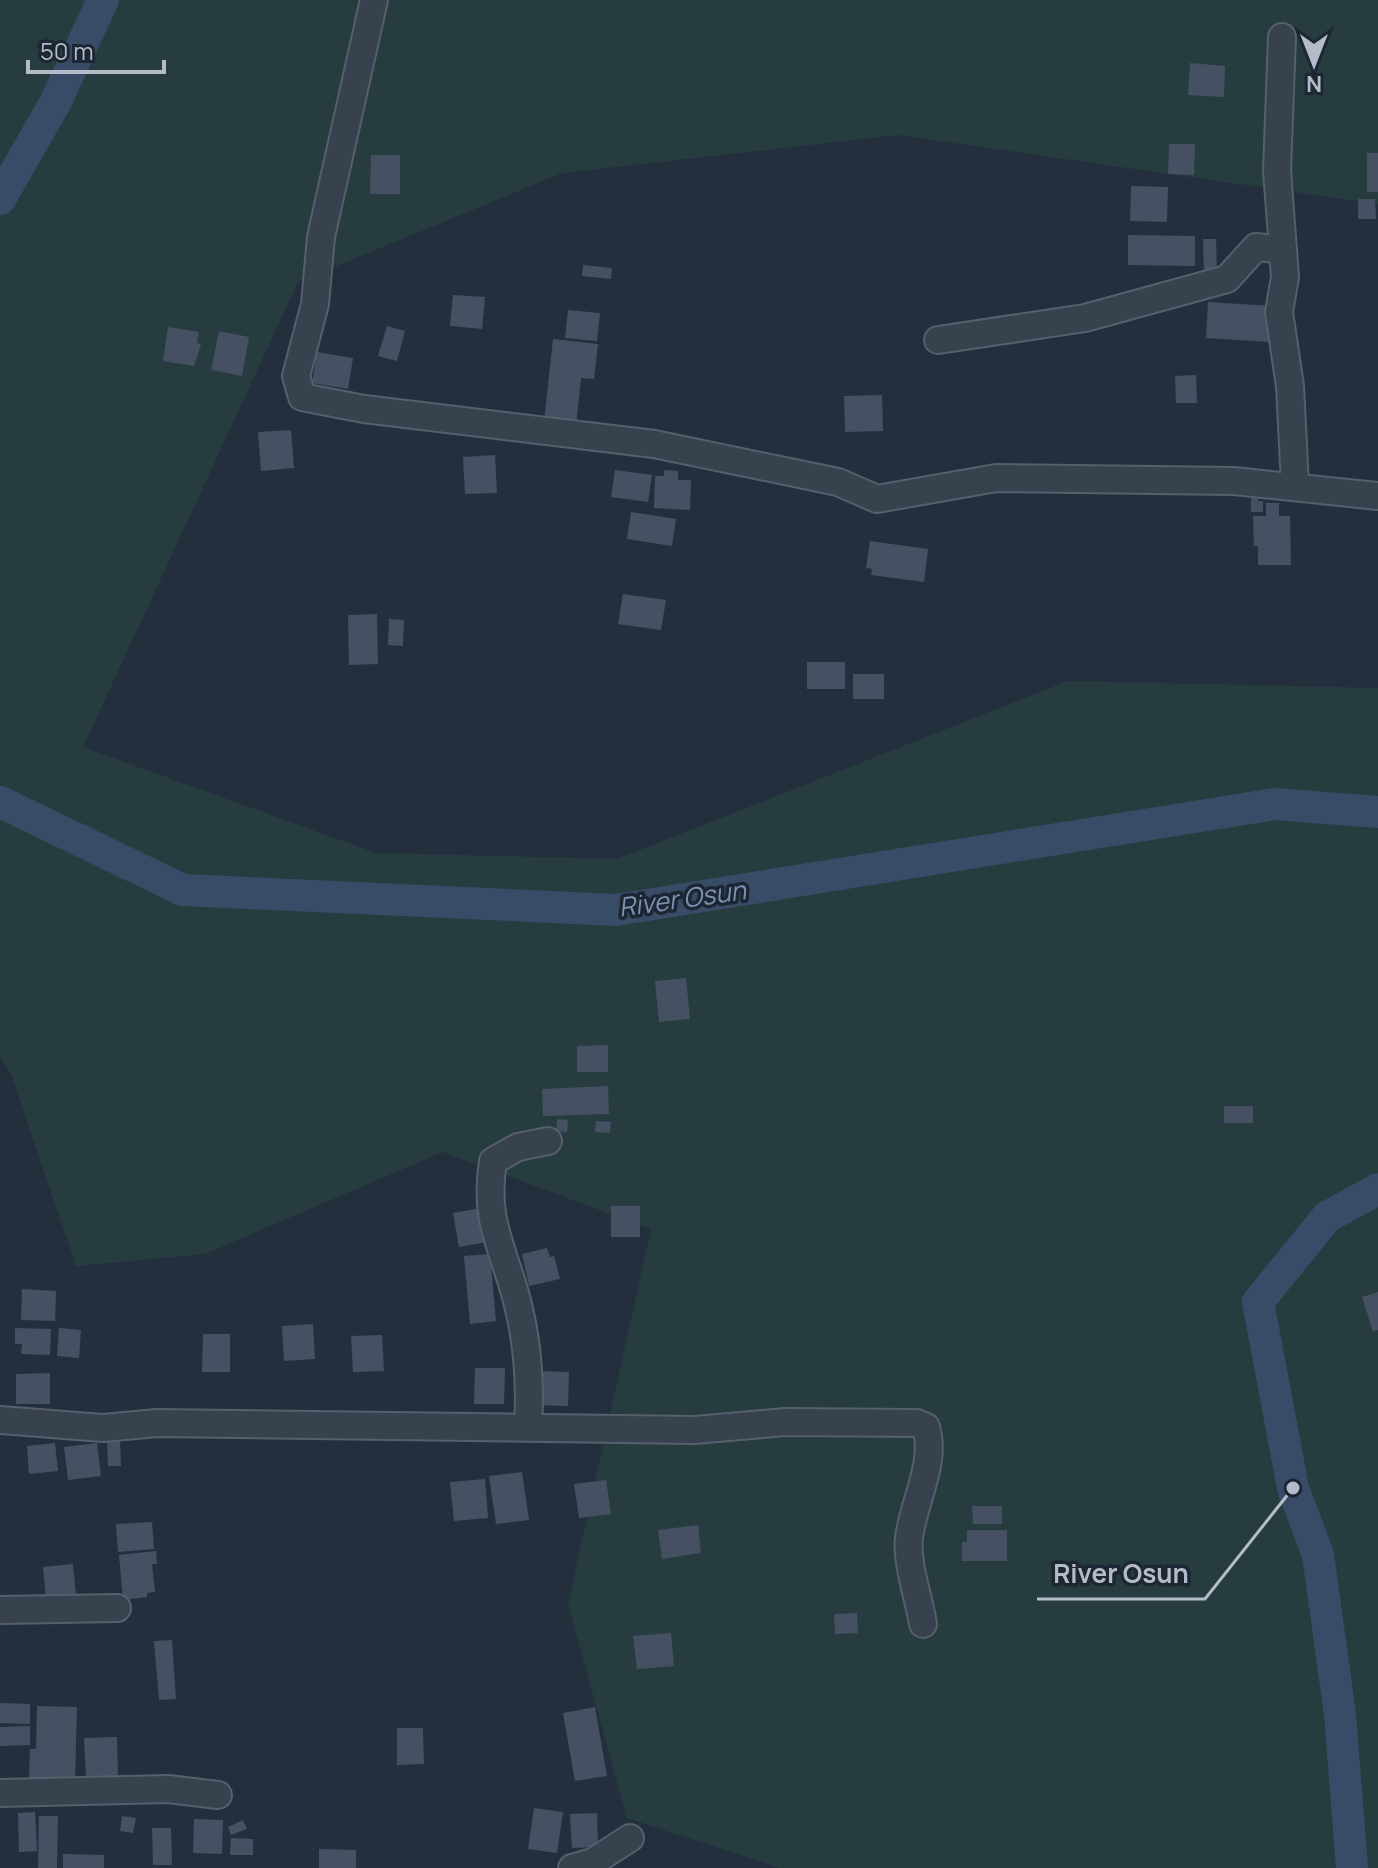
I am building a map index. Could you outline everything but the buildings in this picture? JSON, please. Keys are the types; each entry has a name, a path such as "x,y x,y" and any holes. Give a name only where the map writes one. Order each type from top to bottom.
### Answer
{"street":[{"path":"374,0 321,237 315,304 296,376 302,397 364,409 654,444 838,482 877,499 996,478 1234,481 1378,496"},
{"path":"1282,37 1277,170 1285,277 1279,312 1290,386 1295,485"},
{"path":"938,340 1085,318 1227,279 1256,247 1283,250"},
{"path":"528,1425 531,1388 522,1331 512,1283 492,1225 488,1191 493,1161 518,1147 548,1141"},
{"path":"0,1420 103,1428 157,1423 528,1425 695,1430 739,1423 917,1423 926,1427 929,1436 924,1476 908,1540 923,1624"},
{"path":"0,1610 117,1608"},
{"path":"0,1793 168,1789 218,1795"},
{"path":"572,1868 593,1862 630,1838"}],"green space":[{"path":"0,0 1378,0 1378,204 898,135 562,173 298,282 83,747 376,853 617,859 1068,681 1378,688 1378,1868 780,1868 627,1818 568,1604 651,1229 443,1152 205,1254 76,1266 11,1074 0,1056"}],"waterway":[{"name":"River Osun","path":"0,199 55,103 103,0"},
{"name":"River Osun","path":"0,802 183,890 616,910 1275,804 1378,812"},
{"name":"River Osun","path":"1352,1868 1340,1714 1318,1555 1293,1488 1258,1302 1327,1217 1378,1189"}],"place":[{"name":"River Osun","path":"1293,1488"}]}
